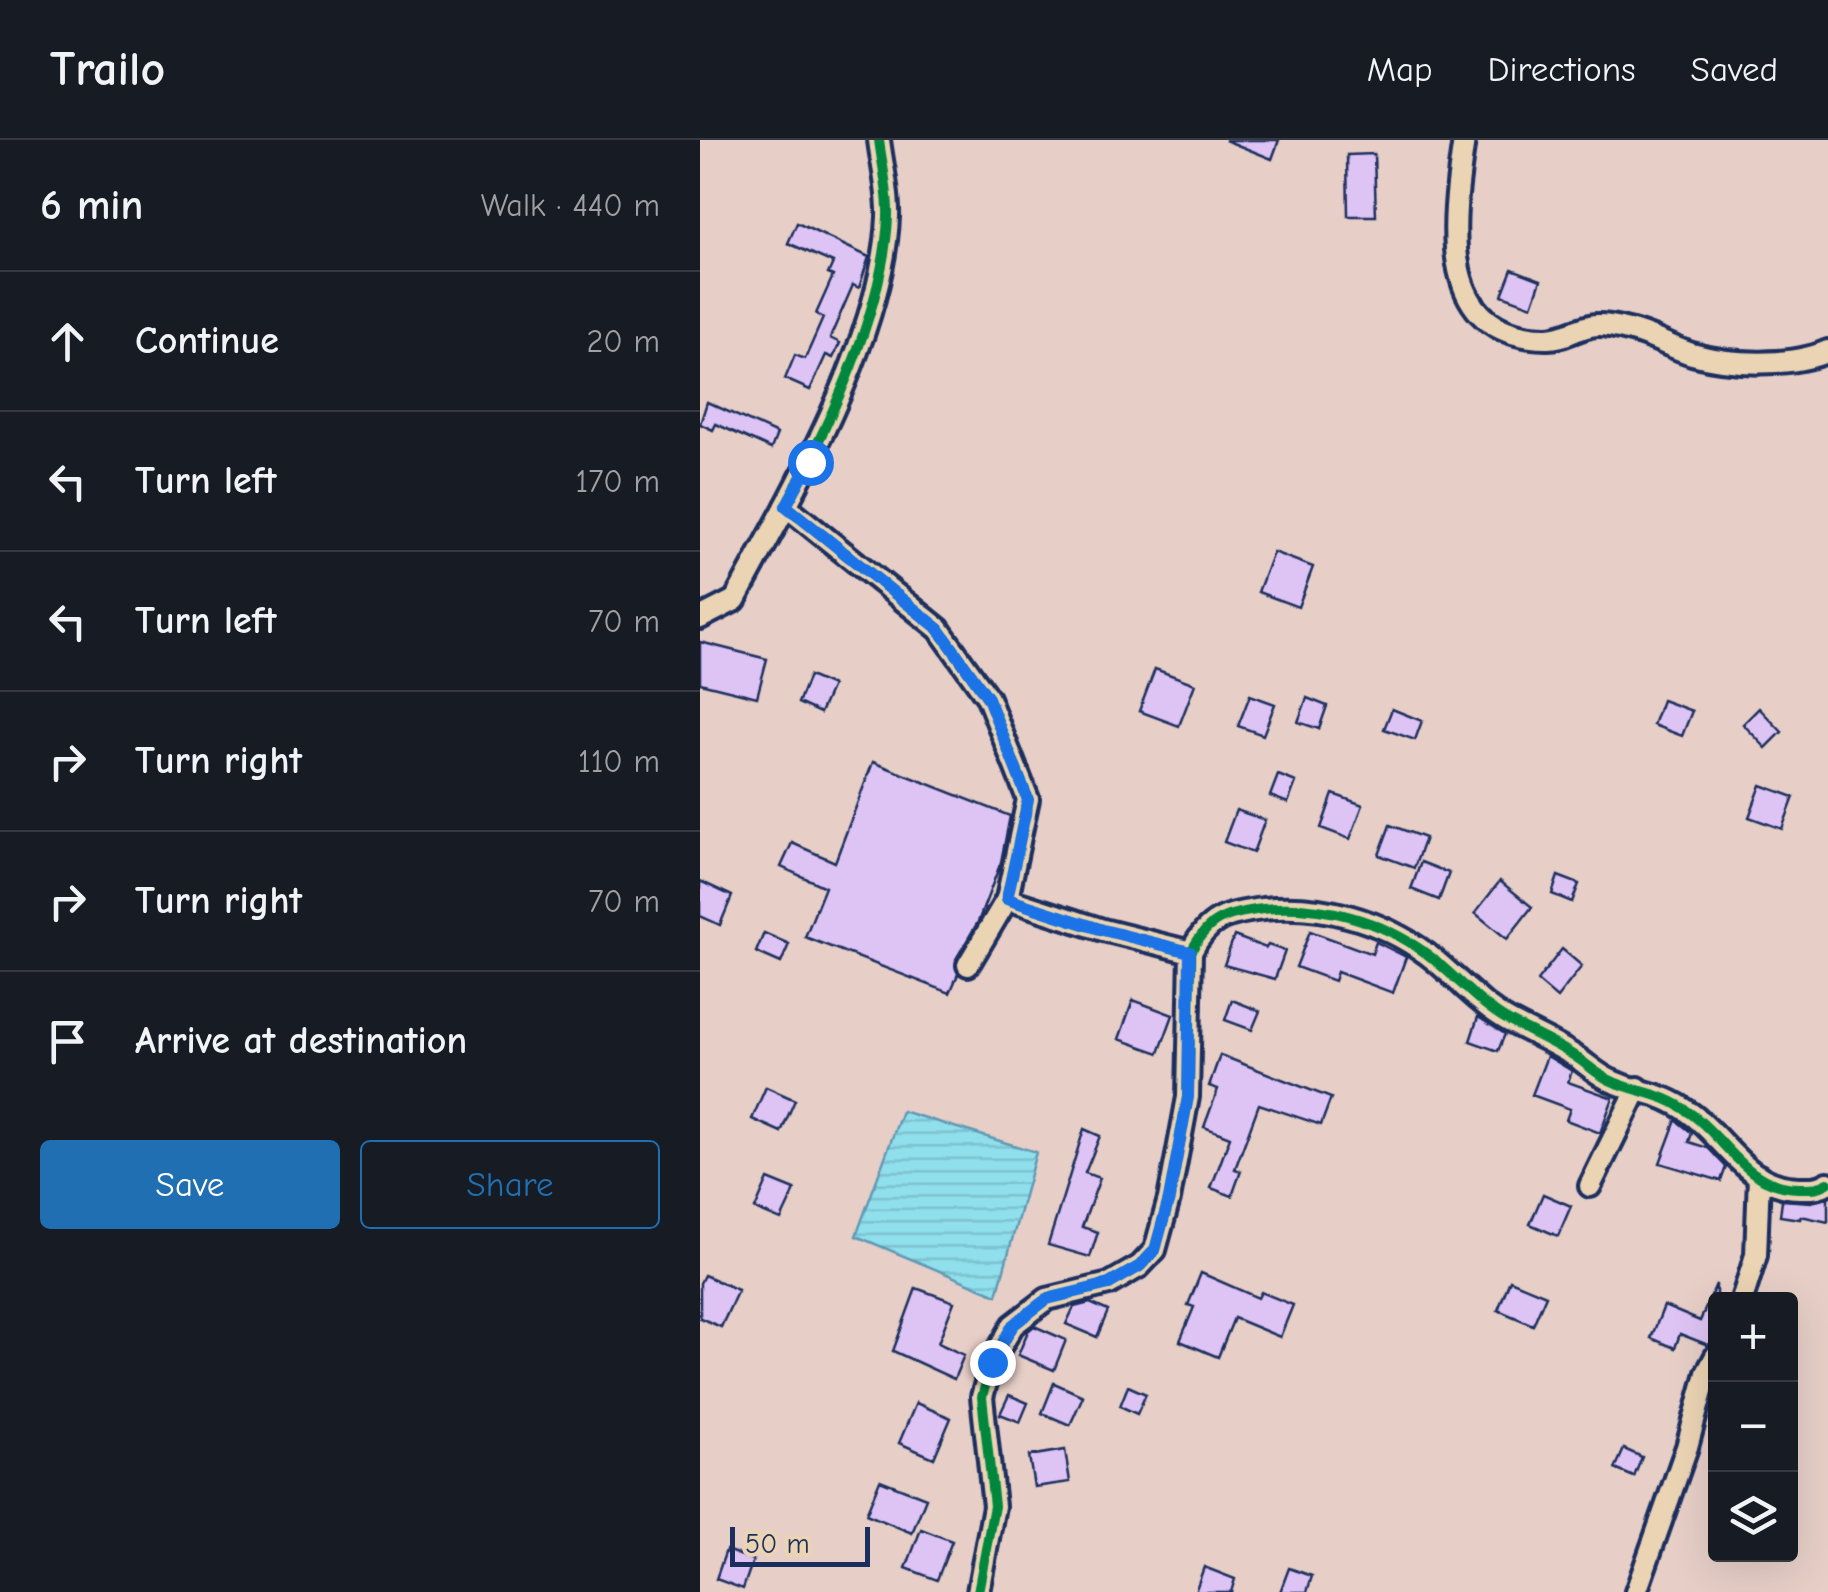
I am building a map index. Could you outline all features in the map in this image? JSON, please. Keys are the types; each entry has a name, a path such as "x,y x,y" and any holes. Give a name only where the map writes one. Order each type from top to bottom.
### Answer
{"street":[{"path":"700,618 734,600 810,462 858,345 878,284 888,215 879,140"},
{"path":"1464,140 1455,262 1466,294 1481,316 1504,329 1551,339 1594,324 1630,330 1691,354 1732,363 1786,359 1828,350"},
{"path":"786,506 939,629 988,698 1028,800 1007,899 968,965"},
{"path":"1007,899 1103,930 1190,952"},
{"path":"978,1592 994,1506 982,1397 992,1362 1013,1325 1047,1299 1109,1284 1140,1266 1155,1250 1188,1097 1190,952 1201,931 1229,913 1282,907 1328,912 1379,924 1428,955 1462,988 1505,1019 1575,1056 1612,1082 1662,1094 1694,1115 1728,1153 1759,1176 1784,1188 1819,1188 1828,1183"},
{"path":"1590,1186 1638,1088"},
{"path":"1744,1292 1756,1255 1759,1176"},
{"path":"1636,1592 1687,1448 1708,1370"}],"water":[{"path":"902,1111 1036,1152 997,1295 856,1236"}],"building":[{"path":"1225,140 1279,140 1272,159"},
{"path":"1374,154 1376,216 1348,216 1347,155"},
{"path":"797,223 869,257 859,288 853,285 830,338 840,343 833,358 826,355 810,390 785,379 795,355 805,359 823,318 816,314 833,276 828,274 833,263 788,243"},
{"path":"1512,269 1541,280 1532,306 1502,295"},
{"path":"707,402 777,434 771,449 716,424 713,430 700,424"},
{"path":"1273,552 1313,567 1298,607 1258,592"},
{"path":"700,642 767,659 757,697 700,683"},
{"path":"1155,669 1195,684 1179,726 1139,711"},
{"path":"809,676 832,686 820,713 798,703"},
{"path":"1250,695 1275,704 1263,735 1238,726"},
{"path":"1307,698 1327,706 1319,729 1298,722"},
{"path":"1662,700 1692,711 1682,736 1653,725"},
{"path":"1759,708 1782,732 1766,748 1743,724"},
{"path":"1392,709 1422,721 1415,740 1384,729"},
{"path":"873,762 1010,816 1001,862 978,922 956,959 958,974 950,993 805,937 825,887 781,867 792,843 835,862"},
{"path":"1278,775 1296,782 1288,803 1270,796"},
{"path":"1761,785 1794,797 1782,829 1749,817"},
{"path":"1333,794 1363,805 1350,839 1321,828"},
{"path":"1236,810 1265,820 1253,853 1224,842"},
{"path":"1390,825 1425,838 1414,868 1379,855"},
{"path":"1421,862 1449,873 1439,900 1411,889"},
{"path":"1558,876 1579,884 1572,902 1552,894"},
{"path":"700,881 732,896 720,925 700,916"},
{"path":"1500,881 1532,907 1507,939 1475,913"},
{"path":"1310,931 1372,954 1376,942 1406,957 1393,993 1337,972 1334,981 1296,967"},
{"path":"764,933 789,944 781,963 756,952"},
{"path":"1234,936 1285,951 1275,979 1224,965"},
{"path":"1562,949 1582,966 1557,998 1537,981"},
{"path":"1133,1000 1173,1015 1159,1053 1119,1039"},
{"path":"1232,1000 1260,1011 1252,1030 1225,1020"},
{"path":"1478,1017 1505,1034 1498,1051 1470,1041"},
{"path":"1220,1055 1331,1098 1321,1125 1259,1104 1235,1169 1241,1171 1232,1196 1211,1188 1230,1137 1204,1127 1218,1089 1209,1086"},
{"path":"1547,1056 1572,1071 1568,1082 1613,1098 1600,1133 1566,1120 1570,1109 1532,1095"},
{"path":"766,1087 795,1100 781,1132 752,1119"},
{"path":"1676,1120 1692,1133 1689,1142 1708,1148 1726,1167 1721,1181 1660,1163"},
{"path":"1084,1129 1100,1136 1085,1173 1100,1178 1082,1227 1098,1232 1090,1257 1048,1245"},
{"path":"768,1179 795,1190 781,1220 755,1209"},
{"path":"1543,1194 1571,1206 1558,1236 1530,1224"},
{"path":"1828,1198 1828,1222 1780,1216 1782,1200 1811,1202"},
{"path":"1201,1273 1258,1298 1261,1292 1293,1305 1280,1337 1234,1318 1218,1357 1180,1341 1194,1307 1188,1305"},
{"path":"704,1275 738,1290 721,1327 700,1318 700,1283"},
{"path":"1510,1280 1546,1295 1533,1325 1498,1310"},
{"path":"916,1288 954,1302 938,1343 964,1355 954,1379 893,1351"},
{"path":"1708,1302 1708,1345 1680,1334 1675,1348 1651,1338 1664,1306 1700,1321"},
{"path":"1090,1303 1108,1311 1097,1337 1066,1324 1074,1307"},
{"path":"1034,1326 1066,1340 1054,1370 1018,1355"},
{"path":"1054,1383 1083,1396 1070,1425 1042,1413"},
{"path":"1128,1386 1146,1394 1137,1414 1120,1406"},
{"path":"1009,1395 1028,1403 1020,1422 1000,1414"},
{"path":"916,1403 951,1418 934,1458 899,1443"},
{"path":"1624,1449 1642,1457 1634,1477 1615,1469"},
{"path":"1065,1450 1070,1482 1034,1487 1029,1456"},
{"path":"880,1480 926,1498 912,1533 866,1514"},
{"path":"921,1529 952,1541 937,1580 906,1568"},
{"path":"726,1550 753,1560 743,1589 716,1579"},
{"path":"1204,1567 1235,1579 1231,1592 1195,1592"},
{"path":"1289,1568 1312,1576 1307,1592 1280,1592"}],"cycle path":[{"path":"879,140 888,217 876,290 852,366 786,506 939,629 988,698 1028,799 1007,899 1103,930 1191,952"},
{"path":"978,1592 994,1506 982,1397 992,1361 1013,1325 1047,1299 1109,1284 1140,1266 1155,1250 1188,1097 1191,952 1204,932 1220,920 1239,913 1285,908 1328,912 1370,923 1427,954 1509,1021 1568,1052 1609,1080 1680,1106 1764,1180 1799,1188 1828,1183"}],"route":[{"path":"810,462 786,506 939,629 988,698 1028,800 1007,899 1103,930 1190,952 1188,1097 1155,1250 1140,1266 1109,1284 1047,1299 1013,1325 992,1362"}]}
